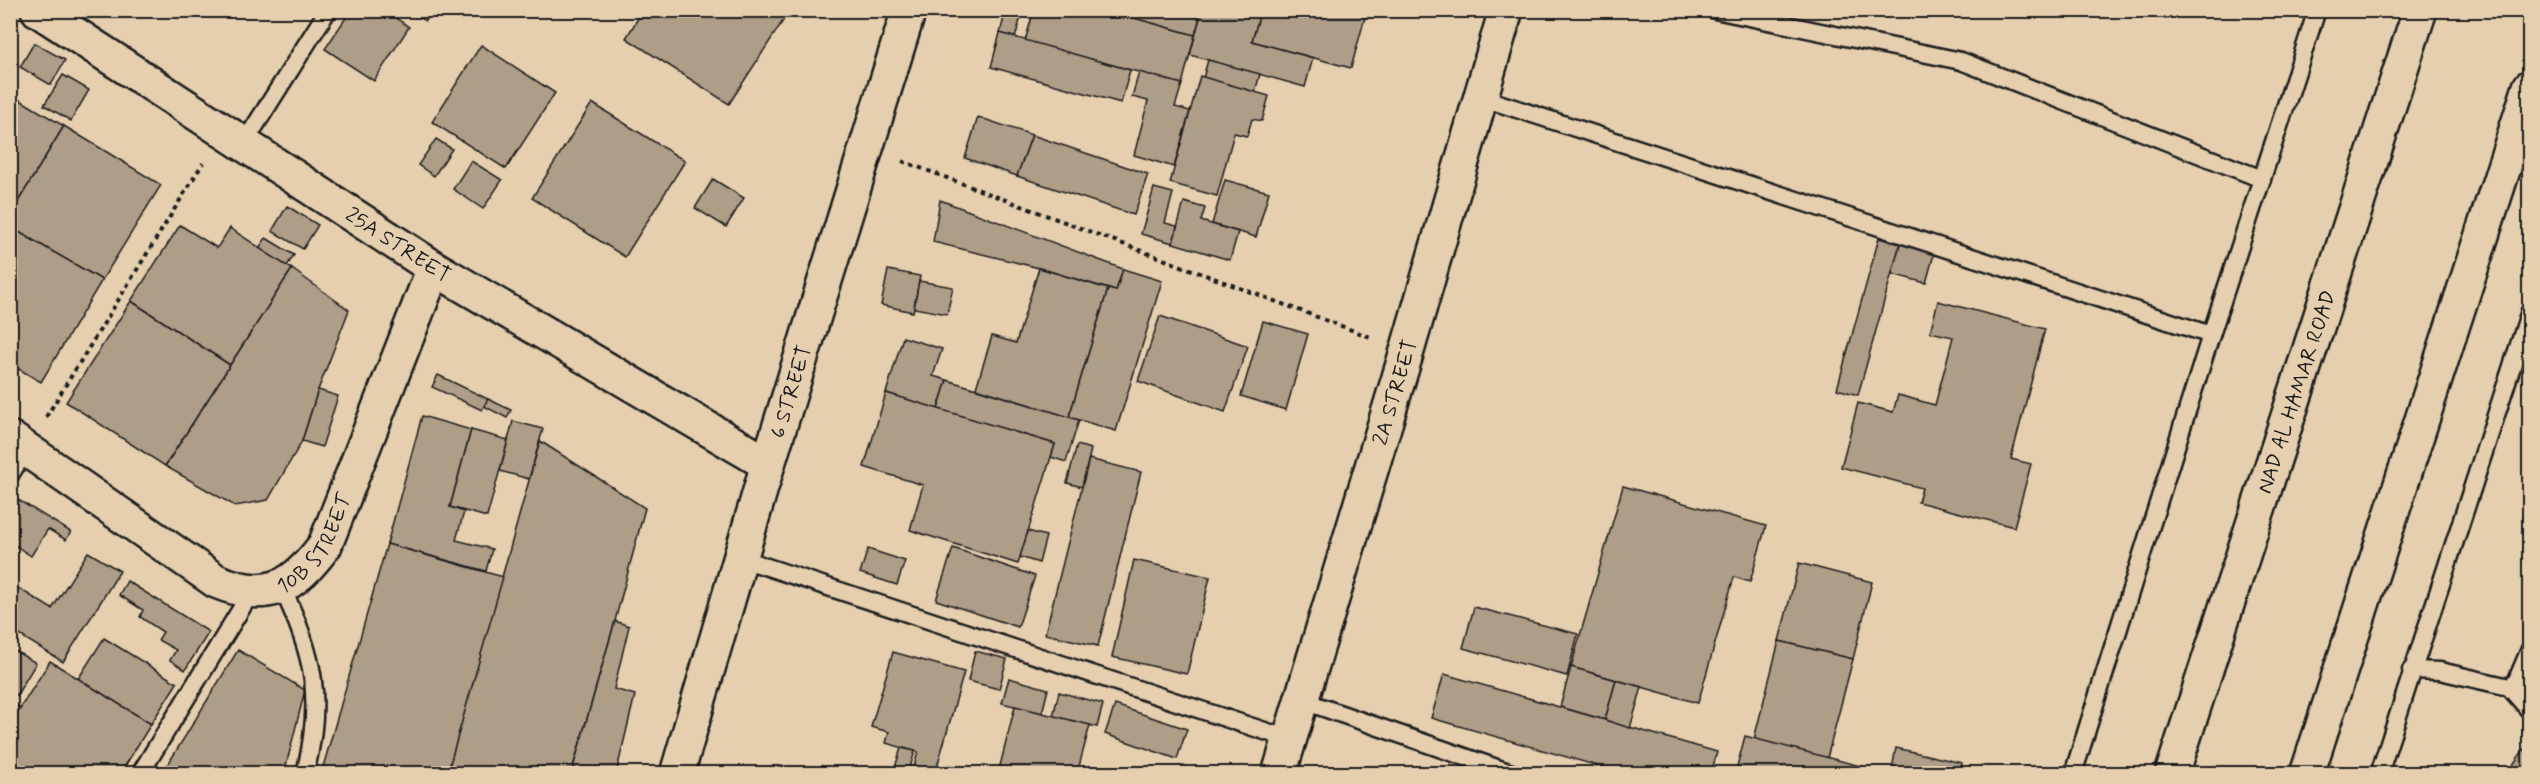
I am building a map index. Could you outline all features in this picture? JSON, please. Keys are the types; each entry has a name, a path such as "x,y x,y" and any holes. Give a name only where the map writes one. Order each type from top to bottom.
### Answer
{"street":[{"name":"25A STREET","path":"38,10 434,268 768,464"},
{"name":"6 STREET","path":"677,774 768,464 909,10"},
{"name":"2A STREET","path":"1279,774 1407,351 1506,10"},
{"name":"NAD AL HAMAR ROAD","path":"2172,774 2420,10"},
{"path":"2307,774 2529,87"},
{"name":"10B STREET","path":"16,454 209,576 234,589 267,589 306,570 325,545 434,268"}],"lane":[{"path":"233,138 328,10"},
{"path":"1715,10 1961,61 2262,179"},
{"path":"2073,774 2211,335 2317,10"},
{"path":"1480,97 2211,335"},
{"path":"2379,774 2529,311"},
{"path":"740,558 1289,739"},
{"path":"140,774 267,589 310,658 315,688 312,744 305,774"},
{"path":"2509,687 2516,682 2529,649"},
{"path":"2411,670 2440,671 2509,687 2529,711"},
{"path":"1301,700 1514,774"}],"path":[{"path":"16,454 233,138"},
{"path":"867,148 1407,351"}],"building":[{"path":"351,10 384,10 409,27 374,81 325,49"},
{"path":"409,10 432,10 425,21"},
{"path":"643,10 790,10 729,104 626,38"},
{"path":"1006,10 1023,10 1015,38 1000,33"},
{"path":"1034,10 1106,10 1195,35 1182,84 1025,41"},
{"path":"1106,10 1202,10 1195,35"},
{"path":"1202,10 1261,10 1252,41 1313,58 1305,87 1190,55"},
{"path":"1261,10 1367,10 1351,68 1252,41"},
{"path":"1000,33 1130,70 1121,103 991,67"},
{"path":"34,43 65,60 51,85 20,67"},
{"path":"481,45 555,93 506,169 432,122"},
{"path":"1208,60 1260,74 1255,92 1203,78"},
{"path":"1139,72 1182,84 1175,107 1190,111 1174,167 1134,155 1148,101 1132,97"},
{"path":"63,75 89,90 71,121 44,105"},
{"path":"1200,76 1269,96 1262,121 1252,119 1247,136 1234,133 1217,196 1170,183"},
{"path":"10,94 64,126 10,215"},
{"path":"592,103 685,161 625,257 532,198"},
{"path":"978,117 1032,135 1017,176 965,158"},
{"path":"64,126 161,185 102,280 10,227 10,215"},
{"path":"1032,135 1148,174 1134,215 1017,176"},
{"path":"436,139 452,149 434,176 418,165"},
{"path":"471,161 502,180 483,209 453,189"},
{"path":"713,179 744,198 726,227 695,208"},
{"path":"1225,180 1269,192 1256,237 1212,224"},
{"path":"1154,188 1173,193 1165,223 1177,226 1173,243 1141,234"},
{"path":"940,200 1123,269 1116,291 1039,268 933,242"},
{"path":"1184,202 1205,208 1201,221 1238,232 1230,260 1173,243"},
{"path":"287,206 318,225 303,249 272,231"},
{"path":"180,225 217,248 230,228 292,269 230,365 131,301"},
{"path":"10,227 102,280 41,382 10,364"},
{"path":"266,238 294,255 287,266 259,248"},
{"path":"1879,238 1900,244 1858,395 1837,389"},
{"path":"1900,244 1934,254 1926,283 1892,274"},
{"path":"1039,268 1108,289 1069,417 976,388 992,336 1016,343"},
{"path":"292,269 349,310 318,390 302,441 268,500 235,506 165,466"},
{"path":"1123,269 1162,281 1116,431 1069,417 1108,289 1116,291"},
{"path":"888,270 920,276 913,312 881,305"},
{"path":"919,281 953,287 947,314 914,308"},
{"path":"131,301 230,365 165,466 66,402"},
{"path":"1938,301 2045,329 2011,459 2031,464 2014,527 1918,502 1922,488 1841,467 1858,403 1893,412 1898,395 1935,405 1953,337 1930,332"},
{"path":"1160,316 1248,346 1225,412 1138,381"},
{"path":"1263,321 1308,334 1286,410 1241,396"},
{"path":"903,337 942,349 933,376 947,380 938,409 886,393"},
{"path":"438,375 488,399 482,410 432,387"},
{"path":"947,380 1079,420 1066,462 1051,457 1055,444 938,409"},
{"path":"318,390 338,396 322,447 302,441"},
{"path":"886,393 1055,444 1018,564 910,530 923,485 864,467"},
{"path":"488,399 511,410 507,418 484,406"},
{"path":"422,416 471,430 450,507 464,512 456,540 492,549 486,571 387,544"},
{"path":"513,421 543,429 529,479 500,471"},
{"path":"471,430 508,440 487,517 450,507"},
{"path":"540,441 645,508 615,621 571,774 447,774"},
{"path":"1077,445 1091,449 1082,487 1067,483"},
{"path":"1089,459 1141,472 1098,646 1045,634"},
{"path":"1623,486 1766,526 1750,582 1734,577 1698,703 1571,667"},
{"path":"10,495 71,532 66,540 48,529 31,556 16,546 10,554"},
{"path":"1028,531 1046,536 1039,563 1020,557"},
{"path":"387,544 503,577 447,774 321,774"},
{"path":"953,548 1035,576 1018,627 936,600"},
{"path":"868,549 905,561 897,585 860,573"},
{"path":"88,552 120,571 63,662 10,629 10,583 52,609"},
{"path":"1134,560 1210,577 1187,674 1112,657"},
{"path":"1799,563 1872,582 1853,659 1779,641"},
{"path":"127,581 209,632 185,670 170,660 176,650 158,640 163,632 140,617 143,610 119,595"},
{"path":"1474,607 1578,634 1567,676 1463,648"},
{"path":"615,621 629,626 614,689 635,695 616,774 596,774 573,768"},
{"path":"104,638 177,683 151,724 78,679"},
{"path":"1779,641 1853,659 1827,758 1754,739"},
{"path":"10,648 36,663 15,698 10,695"},
{"path":"238,650 305,690 284,774 162,774"},
{"path":"975,651 1007,659 999,689 968,681"},
{"path":"893,652 964,672 935,774 912,774 918,752 886,743 889,732 871,727"},
{"path":"50,661 151,724 120,774 10,774 10,724"},
{"path":"1571,667 1616,680 1605,720 1560,707"},
{"path":"1444,674 1717,752 1711,774 1626,774 1431,718"},
{"path":"1009,678 1048,689 1042,713 1002,703"},
{"path":"1616,680 1642,687 1630,728 1605,720"},
{"path":"1059,692 1103,704 1097,727 1053,716"},
{"path":"10,702 21,708 10,724"},
{"path":"1115,705 1187,729 1177,759 1105,734"},
{"path":"1015,706 1090,725 1077,774 998,774"},
{"path":"1745,736 1864,767 1863,774 1735,774"},
{"path":"2526,747 2530,749 2530,774 2506,774"},
{"path":"901,748 915,751 908,774 893,774"},
{"path":"1896,748 1962,763 1960,774 1891,774"},
{"path":"949,765 973,772 973,774 946,774"},
{"path":"573,768 596,774 571,774"}]}
